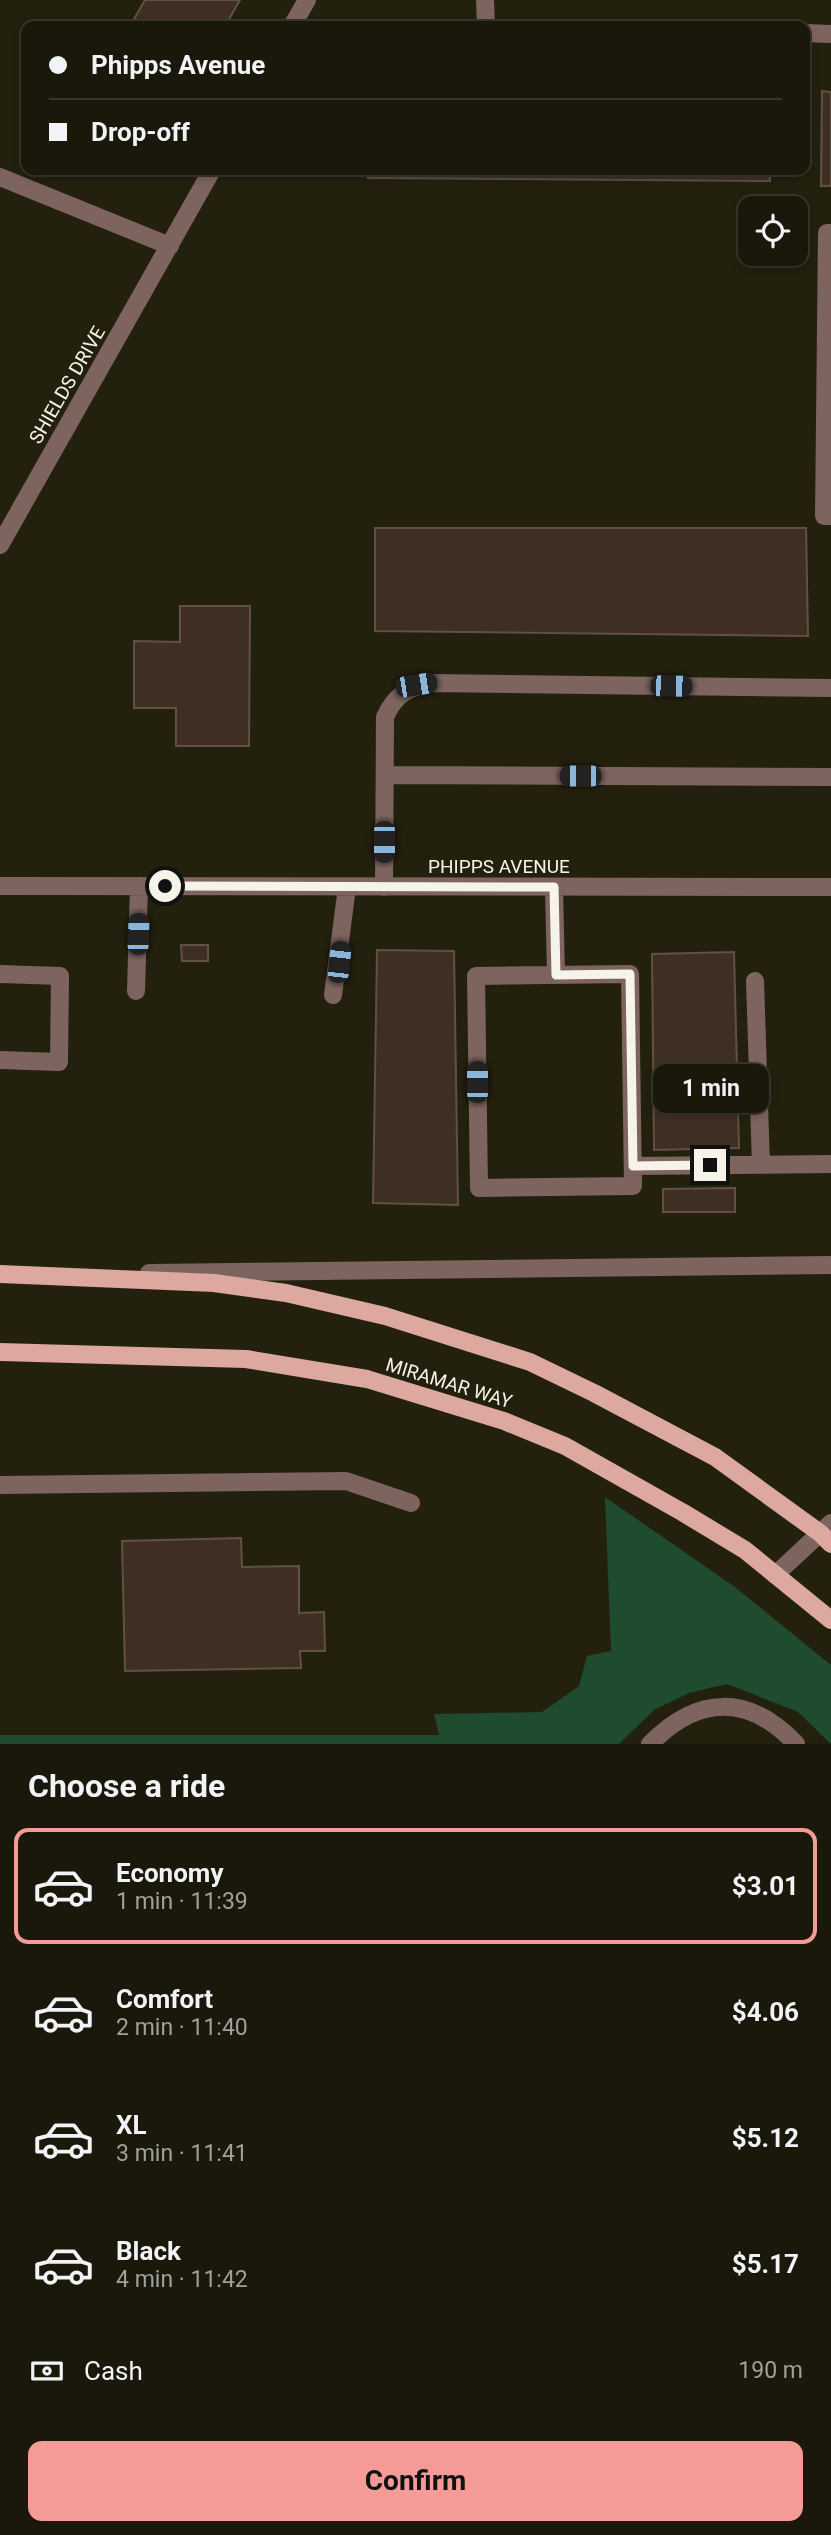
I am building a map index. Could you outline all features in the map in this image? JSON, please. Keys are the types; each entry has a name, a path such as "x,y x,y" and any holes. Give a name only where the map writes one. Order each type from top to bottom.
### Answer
{"main road":[{"path":"0,1274 214,1283 286,1293 385,1316 530,1362 715,1457 827,1533"},
{"name":"MIRAMAR WAY","path":"0,1352 246,1359 368,1379 504,1421 565,1446 734,1544 831,1620"}],"street":[{"path":"295,21 307,0"},
{"path":"485,0 486,21"},
{"path":"810,33 831,33"},
{"name":"SHIELDS DRIVE","path":"0,545 209,175"},
{"path":"0,177 170,246"},
{"path":"831,233 827,233 824,516 831,516"},
{"path":"384,887 385,717 391,703 402,692 416,685 432,683 831,688"},
{"path":"385,775 831,777"},
{"name":"PHIPPS AVENUE","path":"0,886 831,887"},
{"path":"136,991 139,886"},
{"path":"333,995 347,887"},
{"path":"554,887 556,975"},
{"path":"0,974 60,976 59,1062 0,1060"},
{"path":"630,974 633,1186 479,1188 476,976 556,975 630,974"},
{"path":"755,981 761,1165"},
{"path":"633,1166 831,1164"},
{"path":"21,1274 831,1265"},
{"path":"0,1485 346,1481 411,1503"},
{"path":"775,1575 827,1533"},
{"path":"650,1744 678,1719 702,1710 727,1707 752,1711 775,1722 796,1744"}],"green space":[{"path":"605,1497 735,1587 831,1665 831,1744 798,1712 727,1684 689,1693 654,1710 619,1744 0,1744 0,1735 439,1735 434,1714 542,1712 579,1686 587,1656 611,1651"}],"building":[{"path":"145,0 240,0 228,21 133,21"},
{"path":"822,91 831,92 831,186 821,186"},
{"path":"368,175 770,175 770,181 368,178"},
{"path":"375,528 806,528 808,636 375,631"},
{"path":"180,606 250,606 249,746 176,746 176,708 134,708 134,641 180,642"},
{"path":"181,945 208,945 208,961 182,961"},
{"path":"377,950 454,951 458,1205 373,1203"},
{"path":"734,952 739,1148 654,1150 652,954"},
{"path":"735,1188 735,1212 663,1212 663,1189"},
{"path":"241,1538 242,1567 299,1566 299,1613 324,1612 325,1651 300,1651 301,1668 125,1671 122,1541"}],"route":[{"path":"165,886 554,887 556,975 630,974 633,1166 710,1165"}]}
